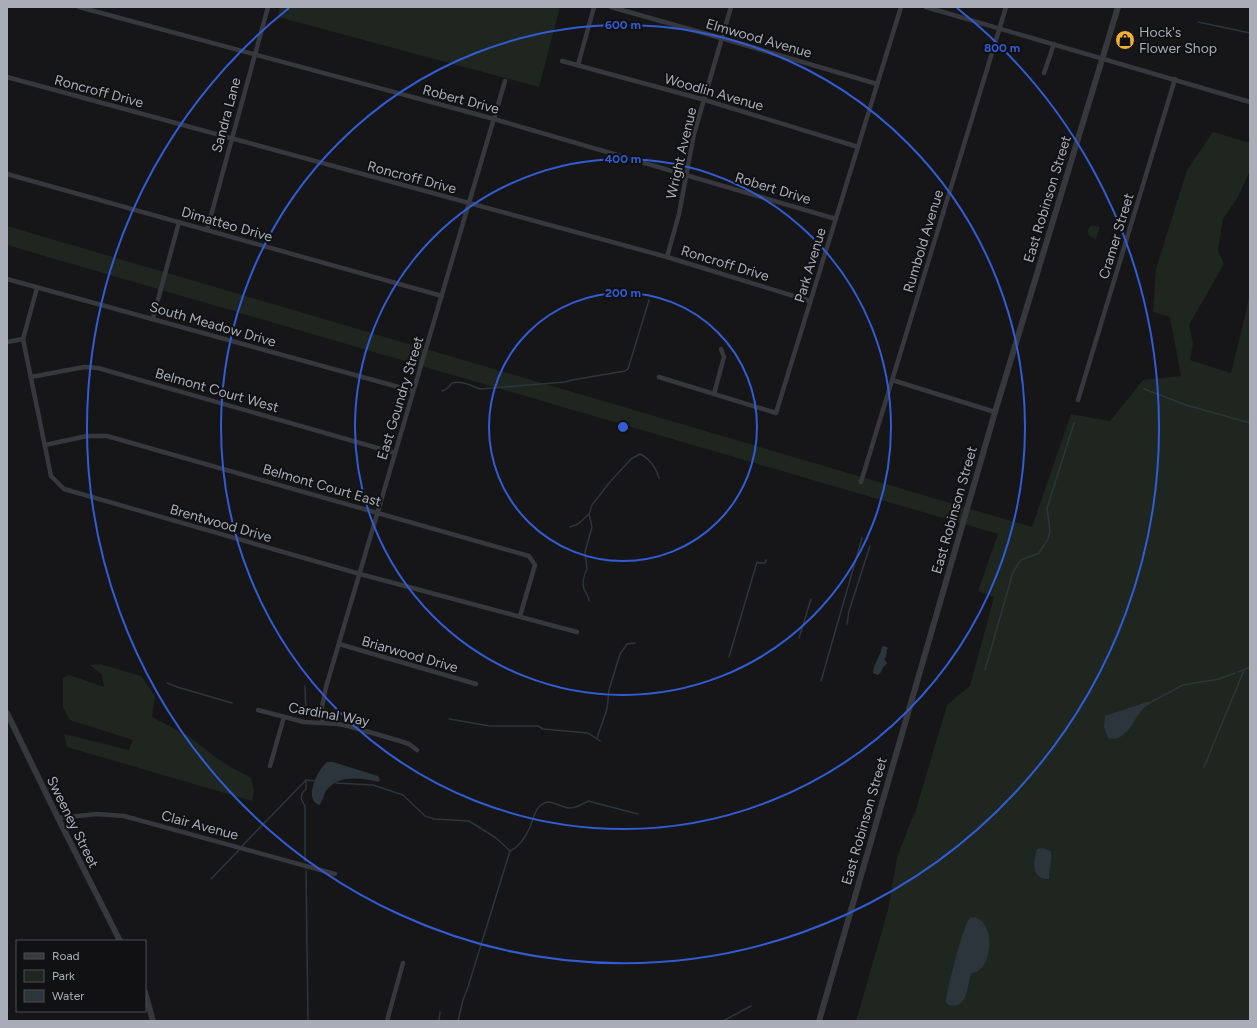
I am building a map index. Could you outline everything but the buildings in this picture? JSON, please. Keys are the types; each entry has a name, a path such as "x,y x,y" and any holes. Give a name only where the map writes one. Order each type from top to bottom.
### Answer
{"street":[{"name":"Robert Drive","path":"79,7 494,118 836,219"},
{"name":"Sandra Lane","path":"207,230 268,7"},
{"path":"578,65 594,7"},
{"name":"Elmwood Avenue","path":"611,7 877,84"},
{"name":"Wright Avenue","path":"667,257 679,214 694,134 731,7"},
{"name":"Park Avenue","path":"659,377 776,414 902,7"},
{"path":"926,7 1250,102"},
{"name":"Rumbold Avenue","path":"861,482 1006,7"},
{"name":"East Robinson Street","path":"819,1021 995,412 1118,7"},
{"path":"1044,73 1054,44"},
{"name":"Woodlin Avenue","path":"562,61 705,100 858,147"},
{"name":"Roncroff Drive","path":"7,77 468,204 667,257 810,301"},
{"name":"Cramer Street","path":"1078,400 1175,79"},
{"name":"East Goundry Street","path":"322,723 324,694 505,81"},
{"name":"Dimatteo Drive","path":"7,174 442,296"},
{"path":"153,318 179,222"},
{"name":"South Meadow Drive","path":"7,279 153,318 413,391"},
{"name":"Brentwood Drive","path":"37,288 23,339 51,476 64,489 360,574 577,632"},
{"path":"7,342 23,339"},
{"path":"714,394 724,357 721,349"},
{"name":"Belmont Court West","path":"31,377 84,367 98,368 395,453"},
{"path":"892,380 995,412"},
{"name":"Belmont Court East","path":"45,445 87,436 107,436 529,556 535,565 520,616"},
{"name":"Briarwood Drive","path":"339,644 476,684"},
{"name":"Cardinal Way","path":"258,710 304,722 338,724 400,741 409,744 417,750"},
{"name":"Sweeney Street","path":"7,713 119,940"},
{"path":"270,766 284,717"},
{"name":"Clair Avenue","path":"58,818 97,814 124,816 335,874"},
{"path":"387,1021 403,963"},
{"path":"146,996 153,1021"}],"green space":[{"path":"280,7 560,7 539,87 278,17"},
{"path":"1213,132 1250,143 1250,171 1238,197 1223,219 1218,250 1224,264 1189,325 1193,343 1190,360 1231,373 1250,295 1250,1021 856,1021 888,910 897,858 915,813 947,705 970,686 994,597 978,591 998,534 7,245 7,226 1032,527 1071,414 1110,421 1143,380 1181,376 1170,317 1153,312 1156,269 1187,170"},
{"path":"1092,225 1100,227 1096,239 1088,234 1088,230"},
{"path":"100,664 141,676 155,696 152,717 187,735 222,762 251,778 254,791 252,801 67,747 64,734 129,750 133,740 70,720 63,708 63,678 69,675 104,687 102,675 90,665"}],"water":[{"path":"884,646 889,648 887,649 886,657 884,659 887,663 878,675 873,673 882,647"},
{"path":"1151,702 1143,709 1124,734 1114,739 1108,738 1104,727 1105,716"},
{"path":"327,762 333,762 378,776 380,779 379,782 365,779 350,779 337,782 326,791 319,805 314,801 312,790 316,777"},
{"path":"1042,848 1051,851 1049,879 1039,876 1035,869 1034,864 1037,849"},
{"path":"971,917 979,919 985,925 989,934 990,944 988,954 985,963 979,970 972,973 965,998 962,1002 959,1005 948,1005 946,1002 947,993 957,953 964,930"}],"waterway":[{"path":"1198,22 1250,33"},
{"path":"442,391 447,389 452,383 455,382 480,389 565,382 625,371 628,369 649,300"},
{"path":"1144,389 1186,405 1250,423"},
{"path":"985,670 1013,572 1021,560 1039,553 1048,539 1050,531 1047,508 1074,423"},
{"path":"570,527 578,524 589,514 592,505 609,483 631,459 640,454 652,464 659,478"},
{"path":"589,514 592,527 585,552 587,569 583,584 589,601"},
{"path":"821,681 862,538"},
{"path":"847,624 849,611 870,546"},
{"path":"729,657 757,562 765,563 766,560"},
{"path":"799,638 811,599"},
{"path":"597,738 607,709 609,690 620,654 627,644 635,643"},
{"path":"1238,672 1250,667"},
{"path":"1204,767 1244,670"},
{"path":"1151,702 1183,685 1219,679 1235,673"},
{"path":"167,683 232,703"},
{"path":"305,686 306,716"},
{"path":"449,719 490,726 538,726 543,729 588,733 600,741"},
{"path":"306,780 316,781"},
{"path":"242,846 306,780 306,789 302,793 301,798 305,806 305,861"},
{"path":"336,783 373,785 403,795 425,816 434,819 469,821 496,838 510,851"},
{"path":"458,1021 463,1000 510,851 516,847 524,837 530,827 535,812 539,807 544,803 551,802 566,808 573,808 588,801 638,814"},
{"path":"211,879 240,849"},
{"path":"306,871 308,1021"},
{"path":"723,1021 751,1006"},
{"path":"439,1021 440,1012"}],"place":[{"name":"Hock's Flower Shop","path":"1125,40"}]}
